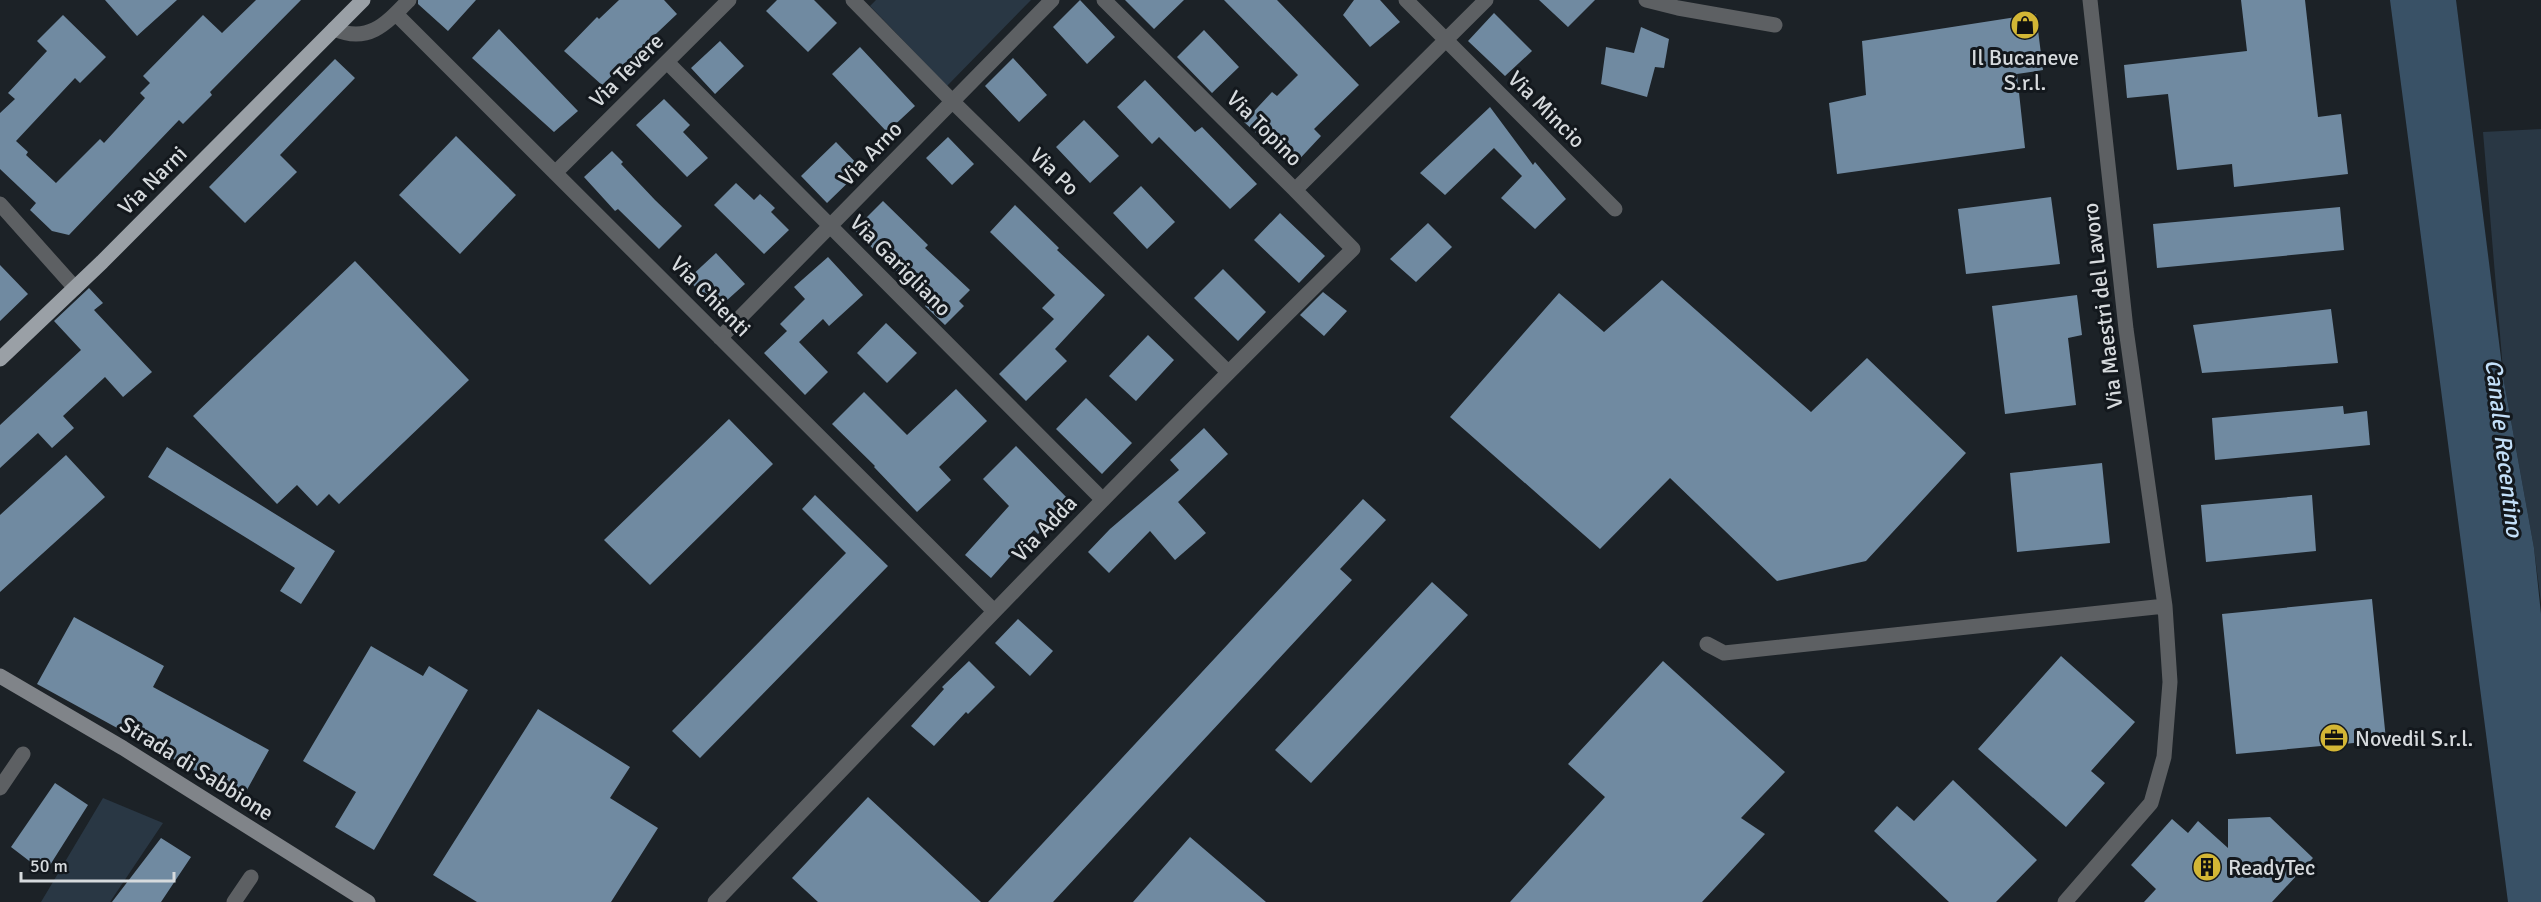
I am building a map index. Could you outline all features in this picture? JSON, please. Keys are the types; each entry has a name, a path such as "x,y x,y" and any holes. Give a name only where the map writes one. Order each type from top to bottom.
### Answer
{"main road":[{"name":"Via Narni","path":"0,359 75,288 363,0"},
{"name":"Strada di Sabbione","path":"0,676 123,748 368,902"}],"street":[{"path":"334,29 350,36 376,30 409,0"},
{"name":"Via Tevere","path":"555,173 729,0"},
{"name":"Via Po","path":"853,0 952,101 1228,372"},
{"name":"Via Arno","path":"720,338 1052,0"},
{"name":"Via Topino","path":"1104,0 1295,190 1446,41"},
{"name":"Via Mincio","path":"1406,0 1616,209"},
{"path":"1446,41 1486,0"},
{"path":"1646,0 1775,25"},
{"name":"Via Maestri del Lavoro","path":"2065,902 2151,803 2164,757 2169,693 2165,606 2126,329 2090,0"},
{"name":"Via Chienti","path":"396,14 994,611"},
{"name":"Via Garigliano","path":"667,62 1103,500"},
{"name":"Via Adda","path":"716,902 994,611 1228,372 1353,249 1295,190"},
{"path":"0,204 75,288"},
{"path":"1707,644 1724,653 2165,606"},
{"path":"0,788 23,754"},
{"path":"234,902 250,877"}],"shaded area":[{"path":"876,0 1031,0 947,86 870,6"},
{"path":"2541,129 2541,603 2534,548 2504,382 2483,132"},
{"path":"103,798 163,823 110,902 41,902"}],"water":[{"name":"Canale Recentino","path":"2390,0 2456,0 2504,382 2534,548 2541,614 2541,902 2508,902"}],"building":[{"path":"105,0 177,0 137,36"},
{"path":"256,0 301,0 210,92 212,95 183,124 179,120 69,235 52,231 30,210 36,203 0,169 0,113 15,99 8,93 47,51 37,41 63,15 106,57 80,83 75,78 16,141 28,152 26,155 56,183 100,139 104,143 145,98 140,93 150,83 143,76 203,15 222,33"},
{"path":"418,0 476,0 448,31 418,4"},
{"path":"619,0 664,0 677,14 602,85 564,51 597,17 599,19"},
{"path":"777,0 814,0 837,23 808,52 766,11"},
{"path":"1080,0 1115,37 1087,64 1053,27"},
{"path":"1125,0 1184,0 1154,29"},
{"path":"1224,0 1277,0 1359,85 1314,129 1321,136 1293,166 1244,122 1272,92 1277,96 1298,75"},
{"path":"1354,0 1380,0 1400,22 1370,47 1343,15"},
{"path":"1539,0 1595,0 1568,27"},
{"path":"2241,0 2305,0 2318,117 2341,114 2348,174 2234,187 2232,164 2177,170 2168,94 2127,98 2124,65 2247,51"},
{"path":"1494,13 1532,51 1505,76 1468,41"},
{"path":"2036,14 2043,70 2017,74 2025,148 1837,174 1829,103 1866,95 1862,41"},
{"path":"1641,27 1669,39 1664,68 1655,67 1647,97 1601,84 1606,47 1634,53"},
{"path":"499,29 578,111 554,132 472,58"},
{"path":"1204,30 1239,67 1212,93 1177,57"},
{"path":"720,41 744,66 715,94 691,68"},
{"path":"860,47 915,106 887,132 832,74"},
{"path":"1013,58 1047,95 1019,122 985,86"},
{"path":"335,59 355,78 280,155 297,172 245,223 209,187"},
{"path":"1145,80 1195,132 1202,127 1257,184 1230,209 1159,137 1152,144 1117,107"},
{"path":"664,99 690,125 683,132 708,158 687,177 636,125"},
{"path":"1490,107 1533,165 1535,162 1566,199 1535,229 1501,198 1522,176 1494,148 1445,195 1420,173"},
{"path":"1084,120 1119,156 1090,183 1056,147"},
{"path":"456,136 516,195 460,254 399,195"},
{"path":"948,137 974,164 952,185 926,158"},
{"path":"836,142 862,169 827,203 801,176"},
{"path":"612,151 623,162 621,164 682,226 659,249 618,209 615,211 584,177"},
{"path":"736,183 754,200 760,194 775,208 771,212 789,230 764,254 714,205"},
{"path":"1141,186 1175,222 1147,249 1113,213"},
{"path":"2051,197 2060,264 1966,274 1958,209"},
{"path":"883,201 928,245 925,248 970,290 959,301 964,306 945,325 925,306 931,299 902,272 899,274 854,230"},
{"path":"1015,205 1059,248 1057,250 1105,295 1055,349 1067,361 1026,401 999,374 1054,319 1042,308 1055,295 990,232"},
{"path":"2340,207 2344,250 2157,268 2153,224"},
{"path":"1280,213 1325,256 1299,283 1254,240"},
{"path":"1428,223 1452,247 1416,282 1390,259"},
{"path":"716,253 745,284 716,310 688,279"},
{"path":"828,257 863,295 829,326 823,319 799,342 828,372 805,395 764,353 787,331 780,324 805,299 794,287"},
{"path":"355,261 469,380 339,504 329,494 317,506 297,485 277,504 193,416"},
{"path":"0,265 28,294 0,321"},
{"path":"1223,269 1266,312 1238,341 1194,298"},
{"path":"1662,280 1811,412 1867,358 1966,453 1866,561 1777,581 1670,478 1600,549 1450,417 1559,293 1604,332"},
{"path":"89,288 103,303 94,310 152,372 123,397 105,377 63,416 74,428 52,448 38,433 0,468 0,425 81,350 54,321"},
{"path":"1323,292 1347,311 1324,336 1300,315"},
{"path":"2077,295 2082,335 2068,338 2076,405 2005,414 1992,306"},
{"path":"2331,309 2338,363 2202,373 2193,325"},
{"path":"886,323 917,353 887,383 857,353"},
{"path":"1148,335 1174,360 1136,401 1109,376"},
{"path":"956,389 987,421 939,467 951,480 917,512 832,424 864,392 907,435"},
{"path":"1086,398 1132,443 1102,474 1056,429"},
{"path":"2343,406 2344,414 2367,411 2370,445 2215,460 2212,418"},
{"path":"729,419 773,464 650,585 604,540"},
{"path":"1204,428 1228,454 1178,502 1206,533 1175,560 1150,531 1109,573 1088,552 1110,529 1179,470 1170,460"},
{"path":"1016,446 1071,502 1038,534 1034,530 991,578 965,555 1009,506 983,479"},
{"path":"167,447 335,551 301,604 280,591 295,568 148,477"},
{"path":"66,455 105,497 0,592 0,515"},
{"path":"2102,463 2110,543 2017,552 2010,473"},
{"path":"815,495 888,566 700,758 672,731 846,553 802,509"},
{"path":"2312,495 2316,551 2206,562 2201,505"},
{"path":"1363,499 1386,520 1340,569 1352,580 1053,902 988,902"},
{"path":"1432,582 1468,615 1311,783 1275,750"},
{"path":"2372,599 2386,740 2236,754 2222,614"},
{"path":"74,617 164,666 153,687 269,750 243,797 37,684"},
{"path":"1018,619 1053,651 1030,676 995,643"},
{"path":"371,646 423,676 429,666 468,690 374,850 335,827 356,792 303,761"},
{"path":"2061,656 2135,722 2091,771 2105,783 2066,827 1978,749"},
{"path":"969,661 995,687 968,714 966,712 934,746 911,726 944,689 942,687"},
{"path":"1663,661 1785,772 1741,818 1765,834 1702,902 1510,902 1605,797 1568,764"},
{"path":"538,709 630,767 610,798 658,828 611,902 477,902 433,875"},
{"path":"1953,780 2037,860 1996,902 1949,902 1874,831 1897,806 1914,821"},
{"path":"55,783 88,805 45,873 11,847"},
{"path":"868,797 981,902 818,902 792,878"},
{"path":"2270,817 2313,858 2272,902 2144,902 2156,889 2131,865 2172,819 2188,833 2198,821 2228,848 2228,819"},
{"path":"1190,837 1266,902 1133,902"},
{"path":"161,838 191,857 161,902 112,902"}],"place":[{"name":"Il Bucaneve S.r.l.","path":"2025,25"},
{"name":"Novedil S.r.l.","path":"2334,738"},
{"name":"ReadyTec","path":"2207,867"}]}
